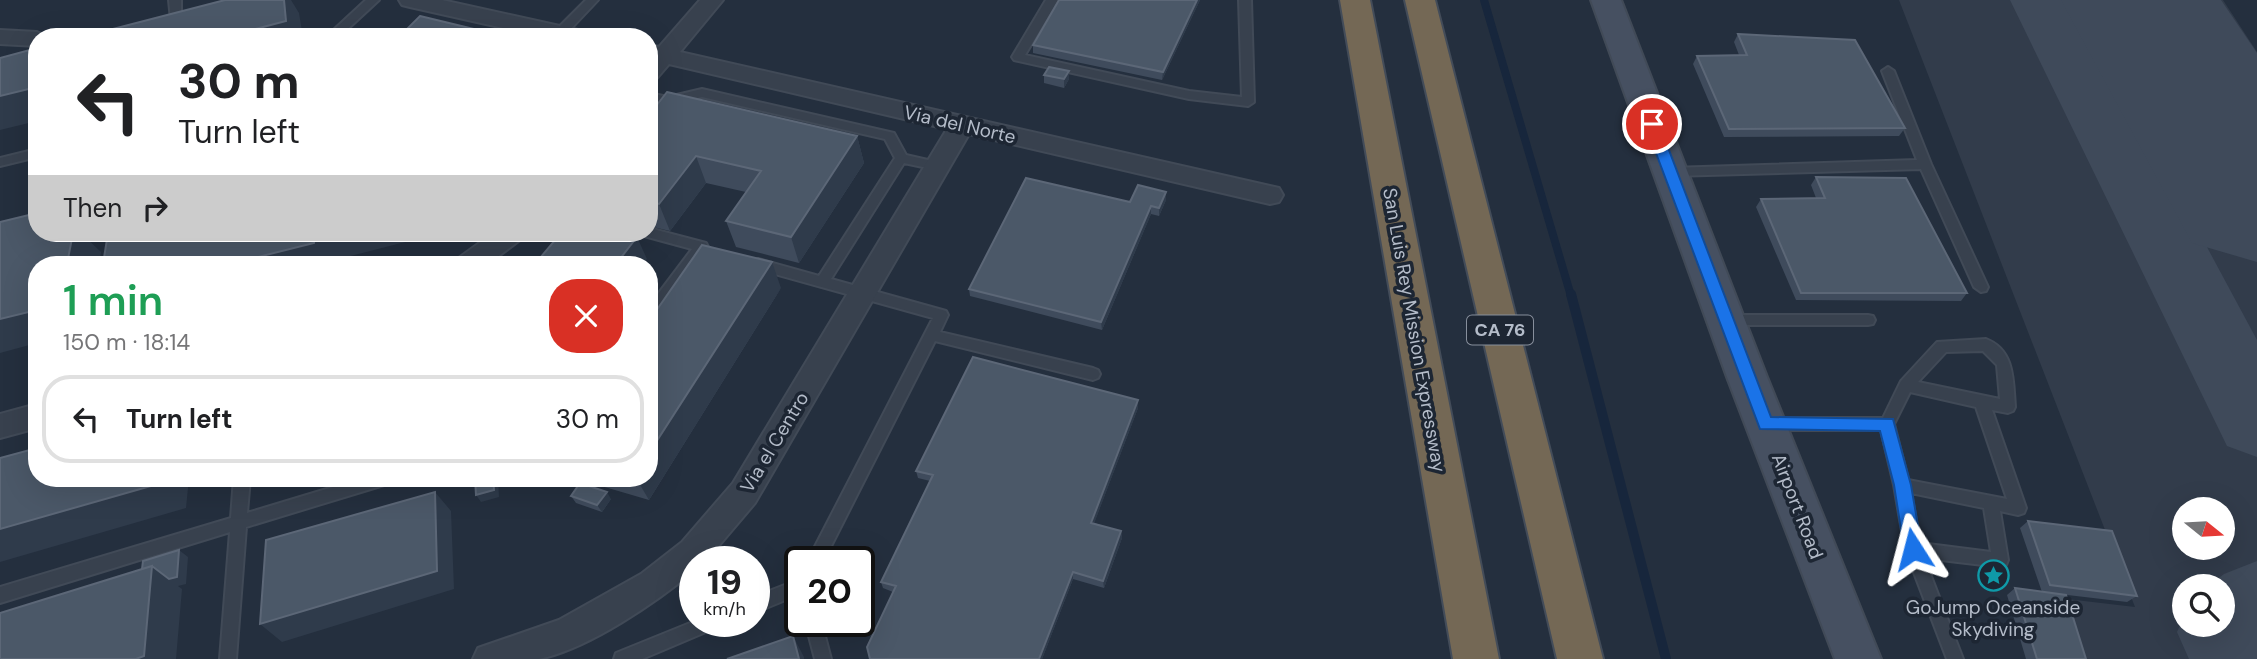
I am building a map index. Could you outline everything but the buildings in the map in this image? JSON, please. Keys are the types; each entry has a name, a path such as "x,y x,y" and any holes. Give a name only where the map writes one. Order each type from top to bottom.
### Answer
{"highway":[{"name":"San Luis Rey Mission Expressway","path":"1355,0 1476,659"},
{"name":"CA 76","path":"1420,0 1580,659"}],"street":[{"path":"410,0 537,28"},
{"path":"658,56 712,0"},
{"name":"Airport Road","path":"1606,0 1726,320 1858,659"},
{"path":"152,27 176,10 204,14"},
{"path":"0,37 28,39"},
{"name":"Via del Norte","path":"658,61 961,124 1270,195"},
{"name":"Via el Centro","path":"490,659 568,633 653,585 693,552 744,494 961,124"},
{"path":"480,256 499,242"},
{"path":"0,426 28,418"}],"lane":[{"path":"342,28 373,0"},
{"path":"574,28 592,0"},
{"path":"1052,0 1018,57 1189,95 1248,102 1245,0"},
{"path":"1888,71 1925,164 1982,287"},
{"path":"658,99 668,101 702,93 890,136 901,158"},
{"path":"0,162 28,155"},
{"path":"901,158 937,166"},
{"path":"822,283 901,158"},
{"path":"1671,172 1925,164"},
{"path":"658,235 707,249 658,306"},
{"path":"749,261 861,295 941,315 823,546"},
{"path":"1726,320 1868,320"},
{"path":"931,335 1093,374"},
{"path":"1906,385 2008,407 2004,363 1986,345 1942,346 1906,385 1887,424 1902,485 1913,549 1955,659"},
{"path":"1902,485 2018,508 1982,402"},
{"path":"1766,424 1887,424"},
{"path":"228,659 241,487"},
{"path":"0,595 355,487"},
{"path":"1913,549 2000,560 1992,503"},
{"path":"622,659 679,635"},
{"path":"817,637 823,659"}],"shaded area":[{"path":"1899,0 2223,0 2257,52 2257,659 2083,659 2067,599 2135,607"}],"waterway":[{"path":"1484,0 1571,296"},
{"path":"1571,294 1666,659"}],"taxiway":[{"path":"2042,0 2257,421"},
{"path":"2126,0 2139,6 2153,20"},
{"path":"2235,624 2257,605"}],"runway":[{"path":"2141,0 2257,196"}],"place":[{"name":"GoJump Oceanside Skydiving","path":"1993,576"}],"route":[{"path":"1652,124 1766,424 1887,424 1902,485 1913,549"}]}
